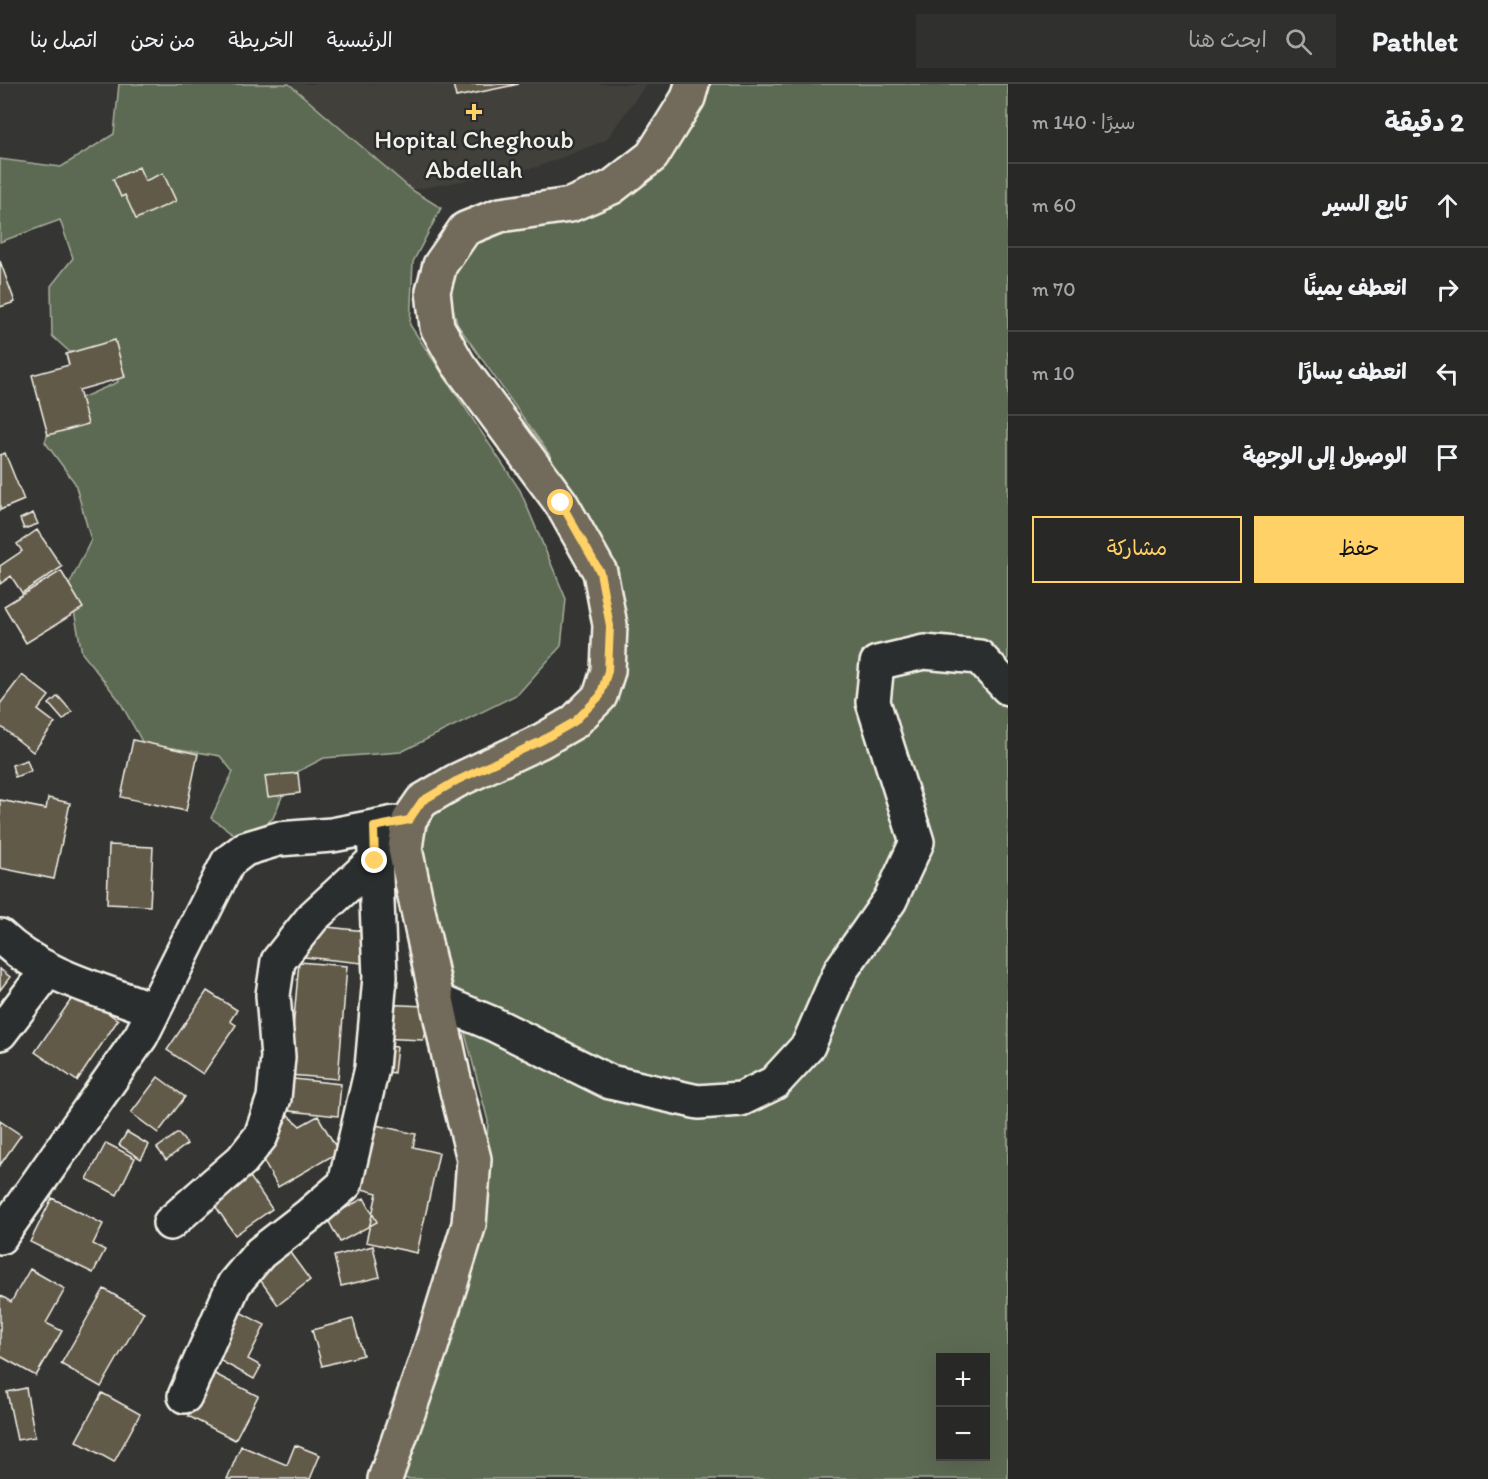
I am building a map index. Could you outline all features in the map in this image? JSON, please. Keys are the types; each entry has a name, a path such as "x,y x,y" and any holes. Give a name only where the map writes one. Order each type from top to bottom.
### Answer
{"main road":[{"path":"385,1479 431,1347 469,1224 474,1159 453,1075 405,849 409,820 422,801 456,781 541,741 574,722 600,696 608,671 610,626 600,572 561,503 458,364 437,327 433,291 440,265 465,230 500,215 570,205 612,187 652,156 688,98 692,84"}],"street":[{"path":"438,1001 493,1024 610,1082 698,1102 741,1100 774,1083 808,1046 841,970 890,900 917,842 873,702 877,663 924,652 979,657 1008,688"},
{"path":"0,1237 141,1036 228,862 245,849 278,839 332,835 409,820"},
{"path":"185,1396 234,1284 260,1253 345,1184 372,1068 380,977 374,827"},
{"path":"170,1223 242,1160 261,1136 274,1098 278,1057 273,995 278,961 313,917 375,861"},
{"path":"0,936 8,944 48,970 154,1010"},
{"path":"0,1033 48,970"}],"shaded area":[{"name":"Hopital Cheghoub Abdellah","path":"289,84 646,84 606,140 537,167 412,190"}],"green space":[{"path":"119,84 289,84 412,190 441,208 413,262 410,325 520,490 566,599 561,646 518,694 401,752 324,758 291,775 273,818 244,841 211,818 233,772 220,756 144,745 119,700 82,653 69,585 91,540 75,483 45,442 56,409 118,382 109,344 73,355 52,336 51,286 73,258 60,220 0,242 0,159 61,167 114,134"},
{"path":"708,84 1008,84 1008,1479 398,1479 482,1231 488,1121 460,1014 422,849 436,791 539,729 607,675 593,540 549,454 457,324 446,279 452,251 652,160"}],"building":[{"path":"453,84 519,84 456,97"},
{"path":"139,167 145,181 163,173 176,201 136,219 125,195 121,197 113,179"},
{"path":"0,261 15,302 0,307"},
{"path":"115,340 125,377 79,390 88,424 48,435 32,375 69,365 66,354"},
{"path":"5,453 24,500 0,510 0,455"},
{"path":"33,513 38,524 24,529 20,519"},
{"path":"37,530 62,567 22,593 11,576 0,584 0,566 22,551 17,544"},
{"path":"61,571 83,608 26,643 4,606"},
{"path":"22,675 49,696 38,710 55,723 33,752 0,726 0,704"},
{"path":"58,696 72,712 63,720 49,704"},
{"path":"133,740 198,754 186,811 121,797"},
{"path":"27,760 31,771 15,777 12,765"},
{"path":"298,773 300,793 268,797 265,776"},
{"path":"48,798 70,803 54,879 0,868 0,800 46,809"},
{"path":"109,845 153,847 150,906 107,904"},
{"path":"298,924 365,931 362,963 295,956"},
{"path":"299,962 347,966 338,1079 289,1075"},
{"path":"0,969 10,977 0,990"},
{"path":"77,991 118,1020 77,1081 35,1052"},
{"path":"207,991 237,1010 230,1021 236,1025 203,1074 167,1050"},
{"path":"380,1004 425,1006 430,1024 423,1040 378,1038"},
{"path":"377,1045 397,1047 394,1073 374,1070"},
{"path":"158,1077 185,1097 158,1133 131,1113"},
{"path":"284,1078 341,1084 338,1116 280,1110"},
{"path":"288,1115 300,1126 318,1116 339,1152 278,1187 251,1139"},
{"path":"0,1121 21,1135 0,1165"},
{"path":"358,1121 416,1134 413,1147 439,1153 417,1253 366,1242 377,1193 358,1188"},
{"path":"127,1132 149,1145 141,1159 119,1145"},
{"path":"178,1133 187,1144 166,1160 157,1148"},
{"path":"106,1143 135,1158 117,1195 87,1179"},
{"path":"240,1162 272,1209 235,1235 203,1188"},
{"path":"52,1198 103,1224 93,1244 105,1250 93,1273 30,1242"},
{"path":"364,1198 377,1222 340,1242 327,1218"},
{"path":"373,1246 380,1277 341,1286 334,1256"},
{"path":"288,1250 310,1280 278,1305 256,1274"},
{"path":"30,1269 65,1289 46,1323 62,1331 36,1376 0,1356 0,1295 11,1302"},
{"path":"104,1289 144,1312 101,1387 61,1364"},
{"path":"232,1308 265,1325 248,1359 261,1366 254,1379 208,1354"},
{"path":"353,1319 363,1355 322,1366 312,1330"},
{"path":"211,1372 258,1396 235,1440 188,1416"},
{"path":"26,1388 35,1437 17,1440 7,1392"},
{"path":"102,1393 140,1414 114,1462 76,1441"},
{"path":"295,1445 320,1455 310,1479 227,1479 241,1446 287,1465"}],"place":[{"name":"Hopital Cheghoub Abdellah","path":"474,112"}],"route":[{"path":"375,861 374,827 409,820 422,801 456,781 541,741 574,722 600,696 608,671 610,626 600,572 561,503"}]}
